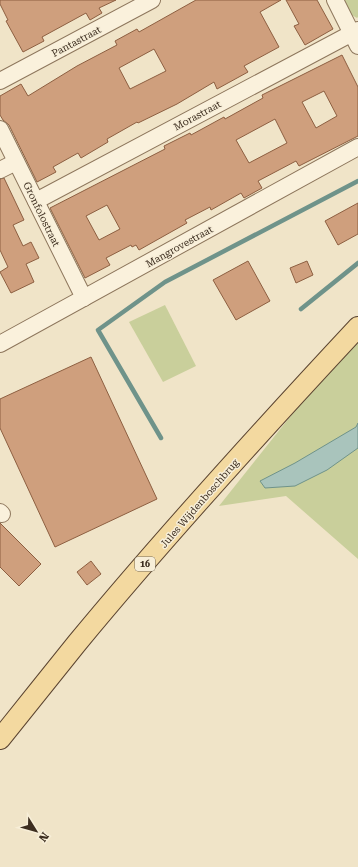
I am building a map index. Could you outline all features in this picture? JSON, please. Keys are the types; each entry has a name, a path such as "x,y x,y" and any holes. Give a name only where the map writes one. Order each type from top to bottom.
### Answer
{"main road":[{"name":"Jules Wijdenboschbrug","path":"0,740 77,643 187,515 295,394 358,327"}],"street":[{"name":"Pantastraat","path":"0,81 152,0"},
{"path":"335,0 356,36"},
{"name":"Morastraat","path":"36,201 356,36"},
{"name":"Gronfolostraat","path":"0,130 84,298"},
{"name":"Mangrovestraat","path":"0,344 358,147"},
{"path":"0,170 16,162"}],"green space":[{"path":"343,0 358,0 357,18 350,14"},
{"path":"165,305 196,366 163,382 129,322"},
{"path":"358,336 358,559 286,496 219,506 336,359"}],"water":[{"path":"358,423 358,448 327,470 295,486 265,488 260,481 295,463 356,427"}],"building":[{"path":"0,0 116,0 99,8 102,13 90,20 86,13 42,37 44,41 23,52 6,21 8,20 0,4"},
{"path":"196,0 281,0 260,12 279,47 244,66 248,72 217,89 214,82 177,104 138,123 137,122 107,139 108,142 81,158 78,153 53,167 56,172 37,182 9,125 0,115 0,96 21,84 28,96 77,66 117,45 115,41 137,29 139,32","holes":["154,49 166,71 130,89 119,68"]},
{"path":"286,0 317,0 333,29 305,45 294,26 299,24"},
{"path":"342,55 358,87 358,136 299,166 296,161 258,181 262,188 244,198 241,193 211,210 210,207 185,220 187,223 139,250 136,245 132,247 131,245 106,258 110,265 85,278 50,208 165,149 164,146 190,133 191,135 224,117 225,119 263,98 262,95","holes":["324,91 337,116 316,128 302,102","275,119 287,143 249,163 236,140","107,205 120,229 99,240 86,216"]},
{"path":"4,178 24,220 13,225 23,246 31,242 39,258 26,264 34,282 11,293 0,272 8,267 0,250 0,179"},
{"path":"358,203 358,234 338,245 325,221"},
{"path":"248,261 270,301 236,320 213,280"},
{"path":"307,261 313,275 296,283 290,268"},
{"path":"91,357 157,499 55,547 0,428 0,399"},
{"path":"0,523 41,564 19,586 0,567"},
{"path":"91,561 101,574 87,585 77,572"}],"waterway":[{"path":"161,438 98,330 165,282 358,181"},
{"path":"301,309 358,263"}]}
